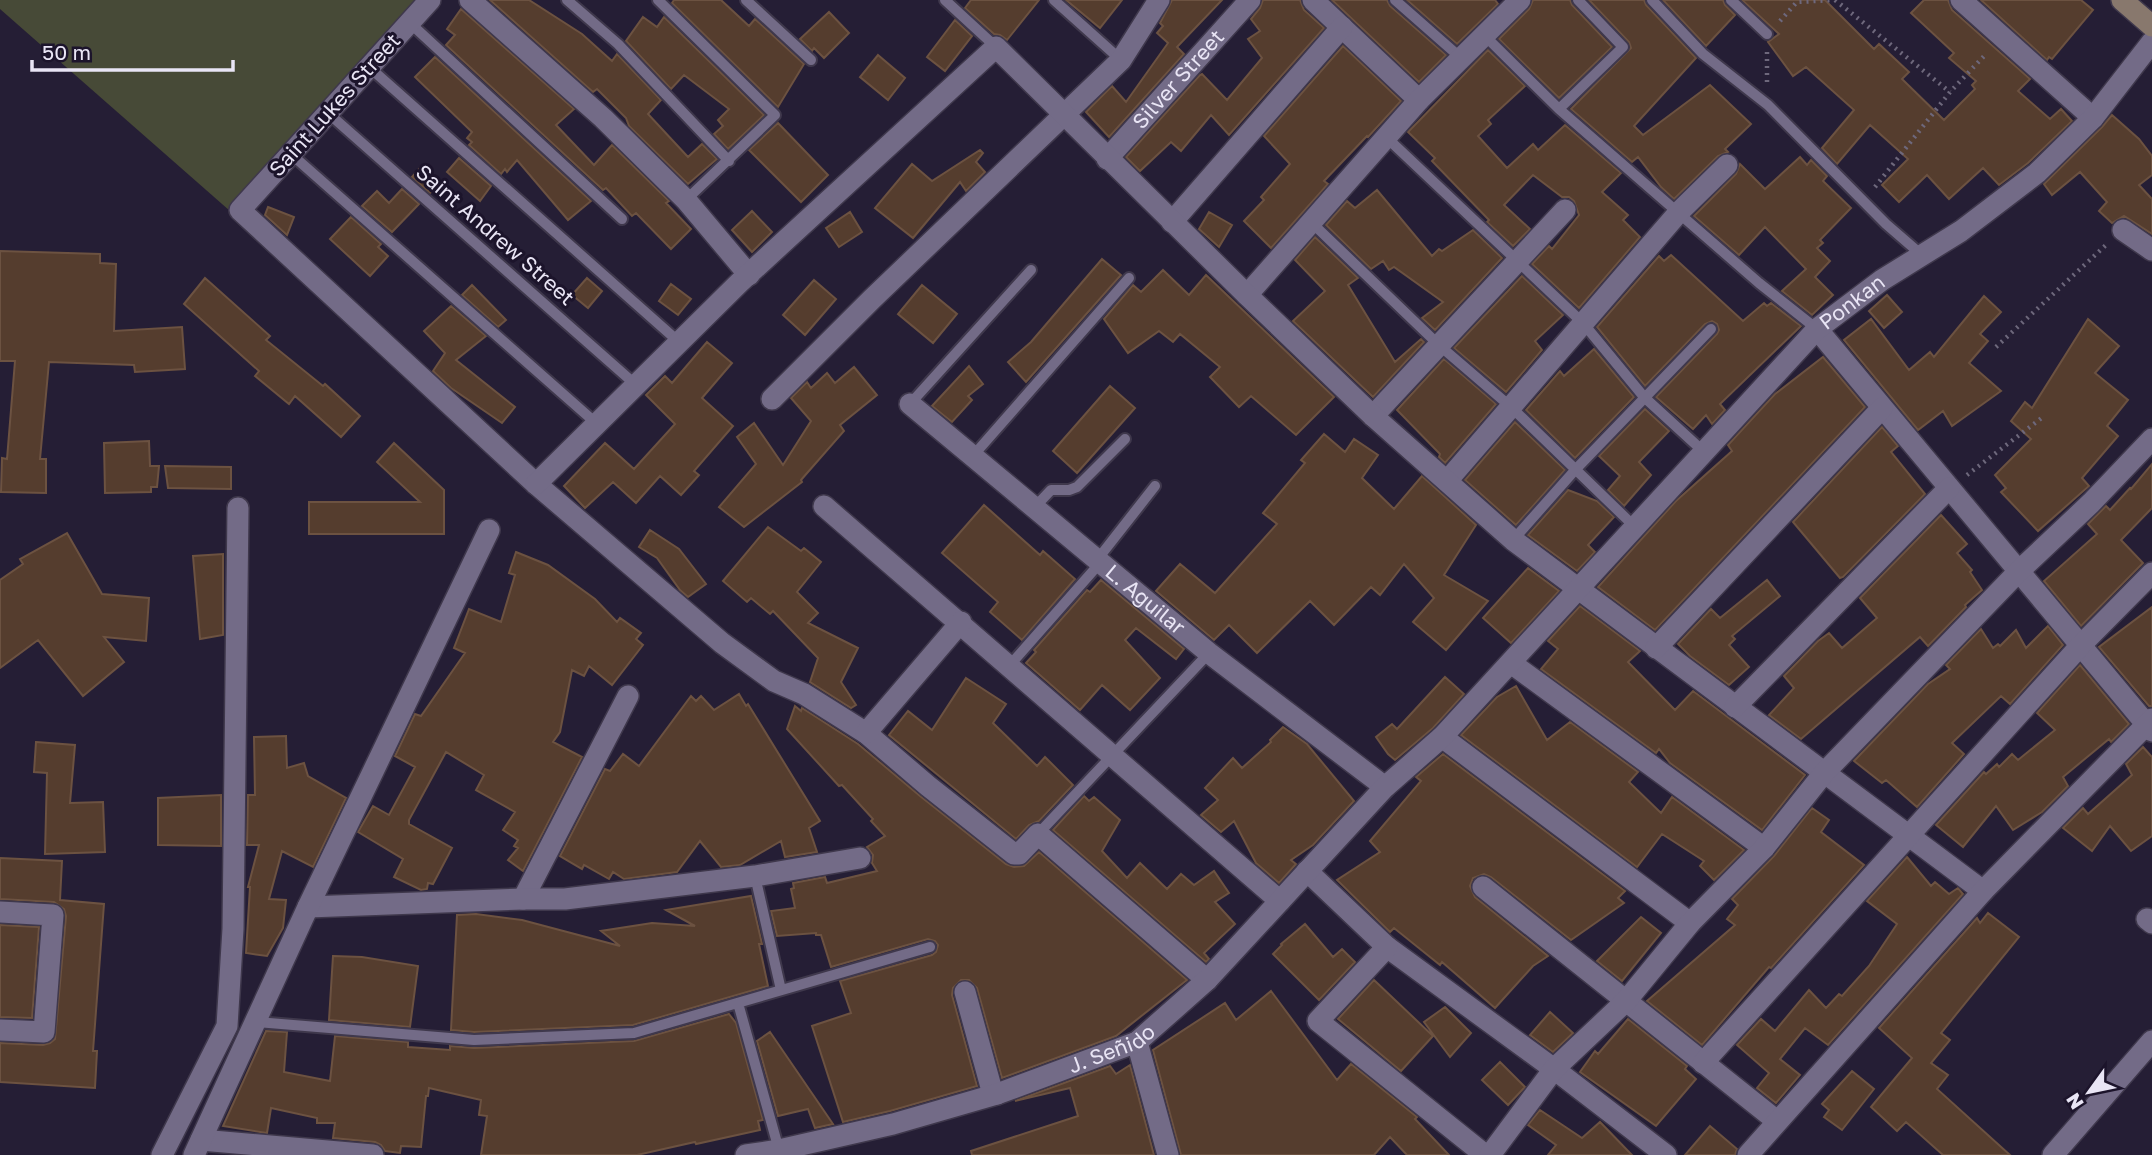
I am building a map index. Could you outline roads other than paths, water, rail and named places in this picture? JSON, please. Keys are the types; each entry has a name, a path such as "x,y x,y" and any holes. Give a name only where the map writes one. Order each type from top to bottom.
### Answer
{"street":[{"name":"Saint Lukes Street","path":"430,0 240,210 536,484"},
{"path":"470,0 603,118 686,200 749,275"},
{"name":"Silver Street","path":"1107,159 1250,0"},
{"path":"1313,0 1419,100"},
{"path":"1247,295 1419,100 1520,0"},
{"path":"1961,0 2093,118"},
{"path":"2122,0 2152,26"},
{"path":"772,399 872,299 1122,60 1157,1"},
{"path":"1172,222 1342,27"},
{"name":"Ponkan","path":"1511,663 1817,329 1882,280 1961,231 2037,173 2093,118 2152,42"},
{"path":"1207,980 1038,834 1019,854 1014,854 917,778 866,733 804,694 774,681 722,643 536,484 749,275 996,47 1063,116 1373,416 1513,540 1983,891"},
{"path":"1447,481 1679,212 1727,165"},
{"path":"1373,416 1565,211"},
{"path":"2123,230 2152,250"},
{"path":"1748,1155 1983,891 2150,725 1817,329"},
{"name":"L. Aguilar","path":"910,404 1209,653 1385,788"},
{"path":"1656,648 1882,408"},
{"path":"1387,947 1318,1021 1488,1155 1554,1069 1626,1001 1690,923 1764,848 1824,773 2019,571 2091,503 2152,439"},
{"path":"1735,706 1949,488"},
{"path":"824,506 1280,901"},
{"path":"162,1155 227,1026 233,929 238,508"},
{"path":"373,1155 198,1148 308,907 489,530"},
{"path":"1703,1063 2081,645 2152,573"},
{"path":"866,733 961,622"},
{"path":"1511,663 1764,848"},
{"name":"J. Señido","path":"746,1155 893,1124 997,1094 1137,1042 1207,980 1385,788 1442,737 1511,663"},
{"path":"523,899 628,696"},
{"path":"1442,737 1690,923"},
{"path":"308,907 523,899 565,900 755,876 860,858"},
{"path":"1307,871 1387,947 1666,1155"},
{"path":"1483,887 1777,1121"},
{"path":"0,912 53,915 44,1032 0,1030"},
{"path":"965,992 991,1087 997,1094"},
{"path":"2053,1155 2152,1041"},
{"path":"1137,1042 1168,1155"}],"lane":[{"path":"566,0 618,44 729,161"},
{"path":"658,0 775,115 686,200"},
{"path":"746,0 811,60"},
{"path":"945,0 996,47"},
{"path":"1054,0 1122,60"},
{"path":"1395,0 1461,58"},
{"path":"1559,109 1623,47 1578,0"},
{"path":"1652,0 1703,54 1768,105 1863,201 1923,256"},
{"path":"1731,0 1767,34"},
{"path":"410,23 622,219"},
{"path":"1484,35 1559,109 1759,283 1817,329"},
{"path":"369,67 679,342"},
{"name":"Saint Andrew Street","path":"328,113 636,385"},
{"path":"1386,137 1583,323 1644,397 1703,452"},
{"path":"291,154 597,424"},
{"path":"1311,222 1440,346 1511,407 1635,527"},
{"path":"910,404 1031,270"},
{"path":"972,457 1129,278"},
{"path":"1513,540 1576,469 1711,329"},
{"path":"1034,508 1051,490 1077,487 1125,439"},
{"path":"1010,665 1098,561 1155,486"},
{"path":"1038,834 1209,653"},
{"path":"755,876 781,990"},
{"path":"257,1022 474,1040 634,1033 930,947"},
{"path":"738,1003 779,1150"}]}
